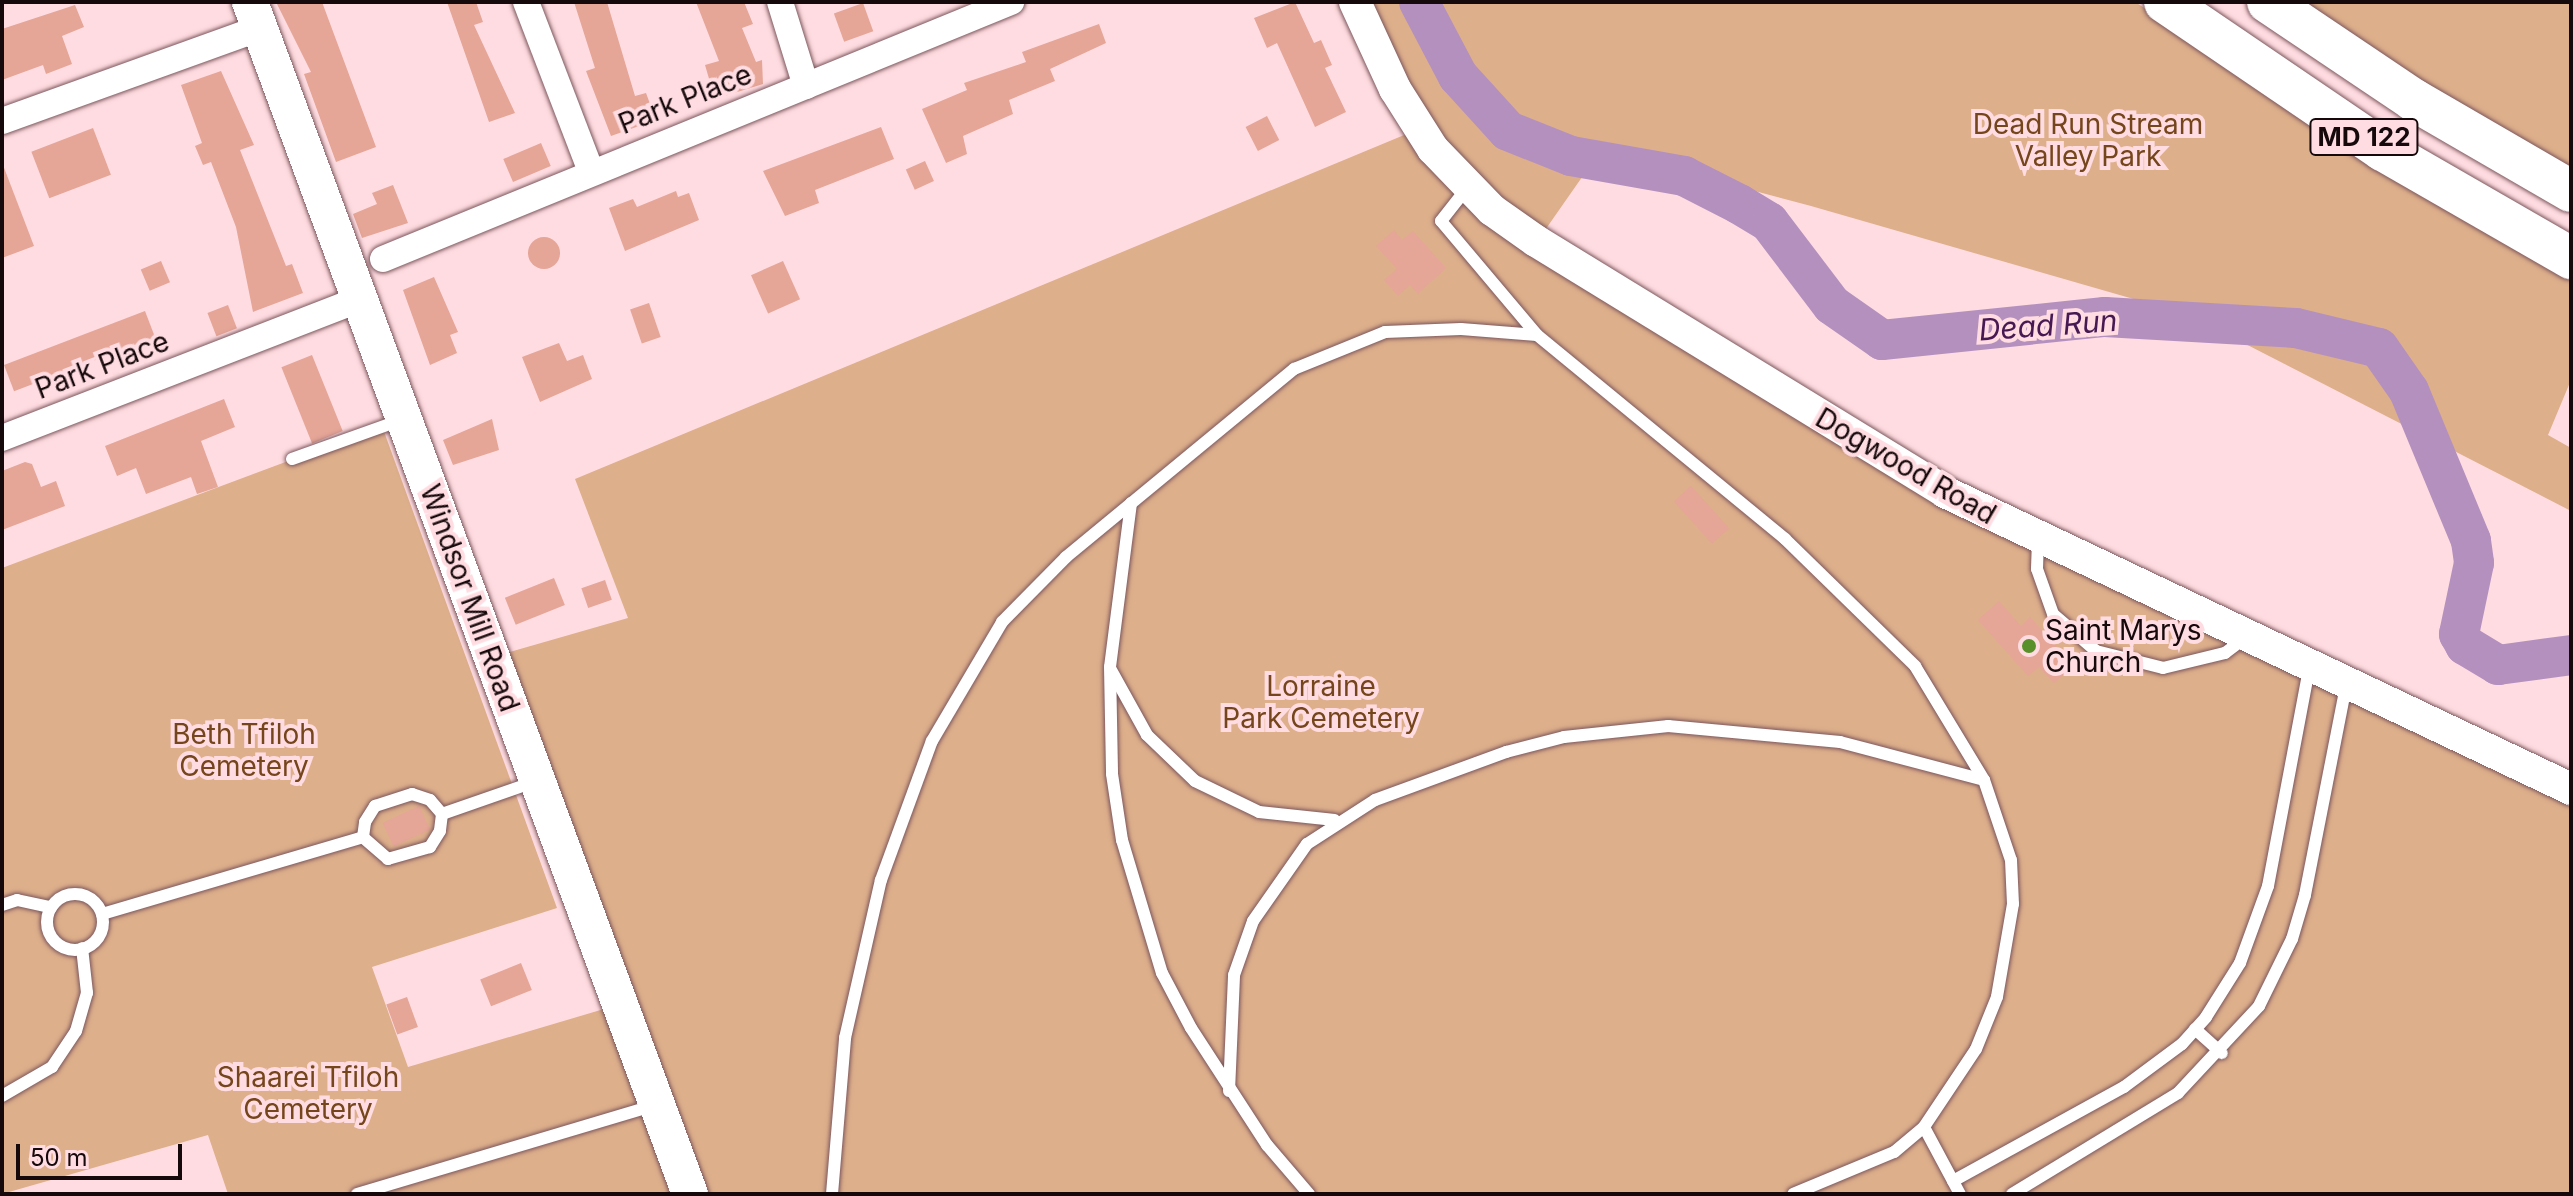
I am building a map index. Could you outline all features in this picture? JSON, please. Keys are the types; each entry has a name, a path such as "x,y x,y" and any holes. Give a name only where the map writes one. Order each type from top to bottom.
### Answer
{"main road":[{"name":"MD 122","path":"2165,2 2383,150 2571,258"},
{"name":"MD 122","path":"2268,2 2414,100 2571,191"},
{"name":"Windsor Mill Road","path":"255,15 690,1194"}],"street":[{"path":"526,2 591,171"},
{"path":"780,2 806,86"},
{"name":"Park Place","path":"383,259 591,171 1011,2"},
{"name":"Dogwood Road","path":"1355,2 1395,89 1467,188 1536,241 1820,418 2038,539 2309,669 2571,789"},
{"path":"2,121 255,15"},
{"name":"Park Place","path":"2,438 360,299"}],"lane":[{"path":"1467,188 1441,221 1537,335 1694,461 1855,604 1915,666 1984,780 2011,860 2008,952 1976,1049 1924,1127 1894,1152 1793,1194"},
{"path":"832,1194 841,1065 861,956 932,741 1002,622 1131,503 1294,369 1352,341 1417,329 1537,335"},
{"path":"292,459 404,419"},
{"path":"1131,503 1110,667 1112,774 1137,897 1162,973 1229,1091 1309,1194"},
{"path":"2038,539 2037,569 2053,614 2096,651 2163,668 2225,653 2245,638"},
{"path":"1110,667 1147,735 1195,781 1259,812 1335,820"},
{"path":"1953,1181 2124,1087 2195,1029 2240,963 2255,927 2309,669"},
{"path":"2012,1194 2146,1117 2222,1053 2259,1006 2292,939 2346,686"},
{"path":"1229,1091 1228,1022 1241,948 1282,871 1335,820 1506,752 1564,737 1668,726 1840,742 1984,780"},
{"path":"442,814 537,781"},
{"path":"363,837 375,806 412,794 430,800 442,814"},
{"path":"363,837 388,859 430,847 442,814"},
{"path":"102,914 363,837"},
{"path":"2,905 17,900 51,907 79,894 102,914"},
{"path":"51,907 47,923 54,941 82,948 96,940 102,914"},
{"path":"2,1096 52,1067 76,1031 87,993 82,948"},
{"path":"2195,1029 2222,1053"},
{"path":"357,1194 657,1105"},
{"path":"1924,1127 1960,1194"}],"green space":[{"name":"Dead Run Stream Valley Park","path":"1368,2 2135,2 2571,278 2571,380 2548,435 2571,448 2571,511 2189,315 1811,206 1601,150 1543,233 1503,205 1431,128"},
{"path":"2297,2 2571,2 2571,176"},
{"name":"Lorraine Park Cemetery","path":"1409,133 1855,454 2571,801 2571,1194 701,1194 503,654 628,618 575,479"},
{"name":"Beth Tfiloh Cemetery","path":"382,426 557,908 372,967 408,1067 604,1009 671,1194 228,1194 208,1135 2,1194 2,568"}],"building":[{"path":"276,2 322,2 376,147 336,162 304,74 311,72"},
{"path":"447,2 476,2 483,22 474,25 515,113 489,122"},
{"path":"574,2 607,2 635,96 646,93 656,120 611,136 586,71 595,68"},
{"path":"696,2 744,2 753,24 742,28 756,62 762,60 763,84 715,99 705,65 719,61"},
{"path":"1295,2 1314,43 1321,40 1332,65 1325,68 1346,112 1315,127 1277,43 1267,48 1254,18"},
{"path":"863,3 873,31 844,42 834,14"},
{"path":"75,5 84,27 62,36 72,64 46,74 43,65 2,80 2,29"},
{"path":"1099,24 1106,43 1050,69 1055,81 1009,100 1013,114 963,136 967,154 946,163 922,109 967,90 964,83 1026,62 1022,52"},
{"path":"221,71 254,145 240,150 286,266 292,264 303,293 253,312 236,227 211,162 203,165 195,146 202,143 181,85"},
{"path":"1267,116 1279,140 1258,151 1246,127"},
{"path":"881,127 894,159 815,190 819,203 785,216 763,171"},
{"path":"93,128 111,175 49,198 31,152"},
{"path":"541,143 551,166 513,182 503,159"},
{"path":"925,161 934,181 915,190 906,170"},
{"path":"2,166 34,246 2,258"},
{"path":"393,185 408,223 362,238 353,214 377,204 372,193"},
{"path":"676,191 678,197 689,193 699,220 625,251 609,208 633,199 637,207"},
{"path":"1394,230 1402,240 1413,231 1446,268 1418,294 1410,285 1398,296 1384,280 1397,269 1376,246"},
{"path":"544,237 555,242 560,253 555,264 544,269 533,264 528,253 533,242"},
{"path":"161,261 170,282 150,291 141,270"},
{"path":"783,261 800,299 768,314 751,275"},
{"path":"434,277 458,332 450,335 457,353 430,365 403,290"},
{"path":"649,303 661,337 642,344 630,310"},
{"path":"228,305 237,328 216,336 207,313"},
{"path":"145,311 155,337 14,391 4,365"},
{"path":"559,343 567,361 583,355 592,379 540,402 522,357"},
{"path":"312,355 343,431 312,443 281,367"},
{"path":"224,399 235,427 201,441 218,487 197,494 191,477 146,494 136,468 117,476 105,446"},
{"path":"492,419 499,450 453,465 443,440"},
{"path":"25,462 32,464 41,487 56,481 65,506 2,530 2,471"},
{"path":"1691,486 1729,528 1712,544 1674,501"},
{"path":"554,578 565,605 516,625 505,598"},
{"path":"605,580 612,600 588,608 581,588"},
{"name":"Saint Marys Church","path":"1999,601 2021,626 2030,617 2074,666 2054,683 2039,667 2028,676 1978,620"},
{"path":"419,806 430,830 394,846 383,823"},
{"path":"521,963 532,990 491,1006 480,979"},
{"path":"407,997 418,1027 397,1035 386,1005"}],"waterway":[{"name":"Dead Run","path":"1419,2 1458,76 1508,131 1571,156 1684,176 1739,204 1769,222 1832,305 1882,340 2105,317 2296,328 2379,348 2409,391 2471,541 2474,563 2459,634 2465,645 2498,665 2571,655"}],"place":[{"name":"Saint Marys Church","path":"2029,646"}],"park label":[{"name":"Shaarei Tfiloh Cemetery","path":"308,1093"}]}
